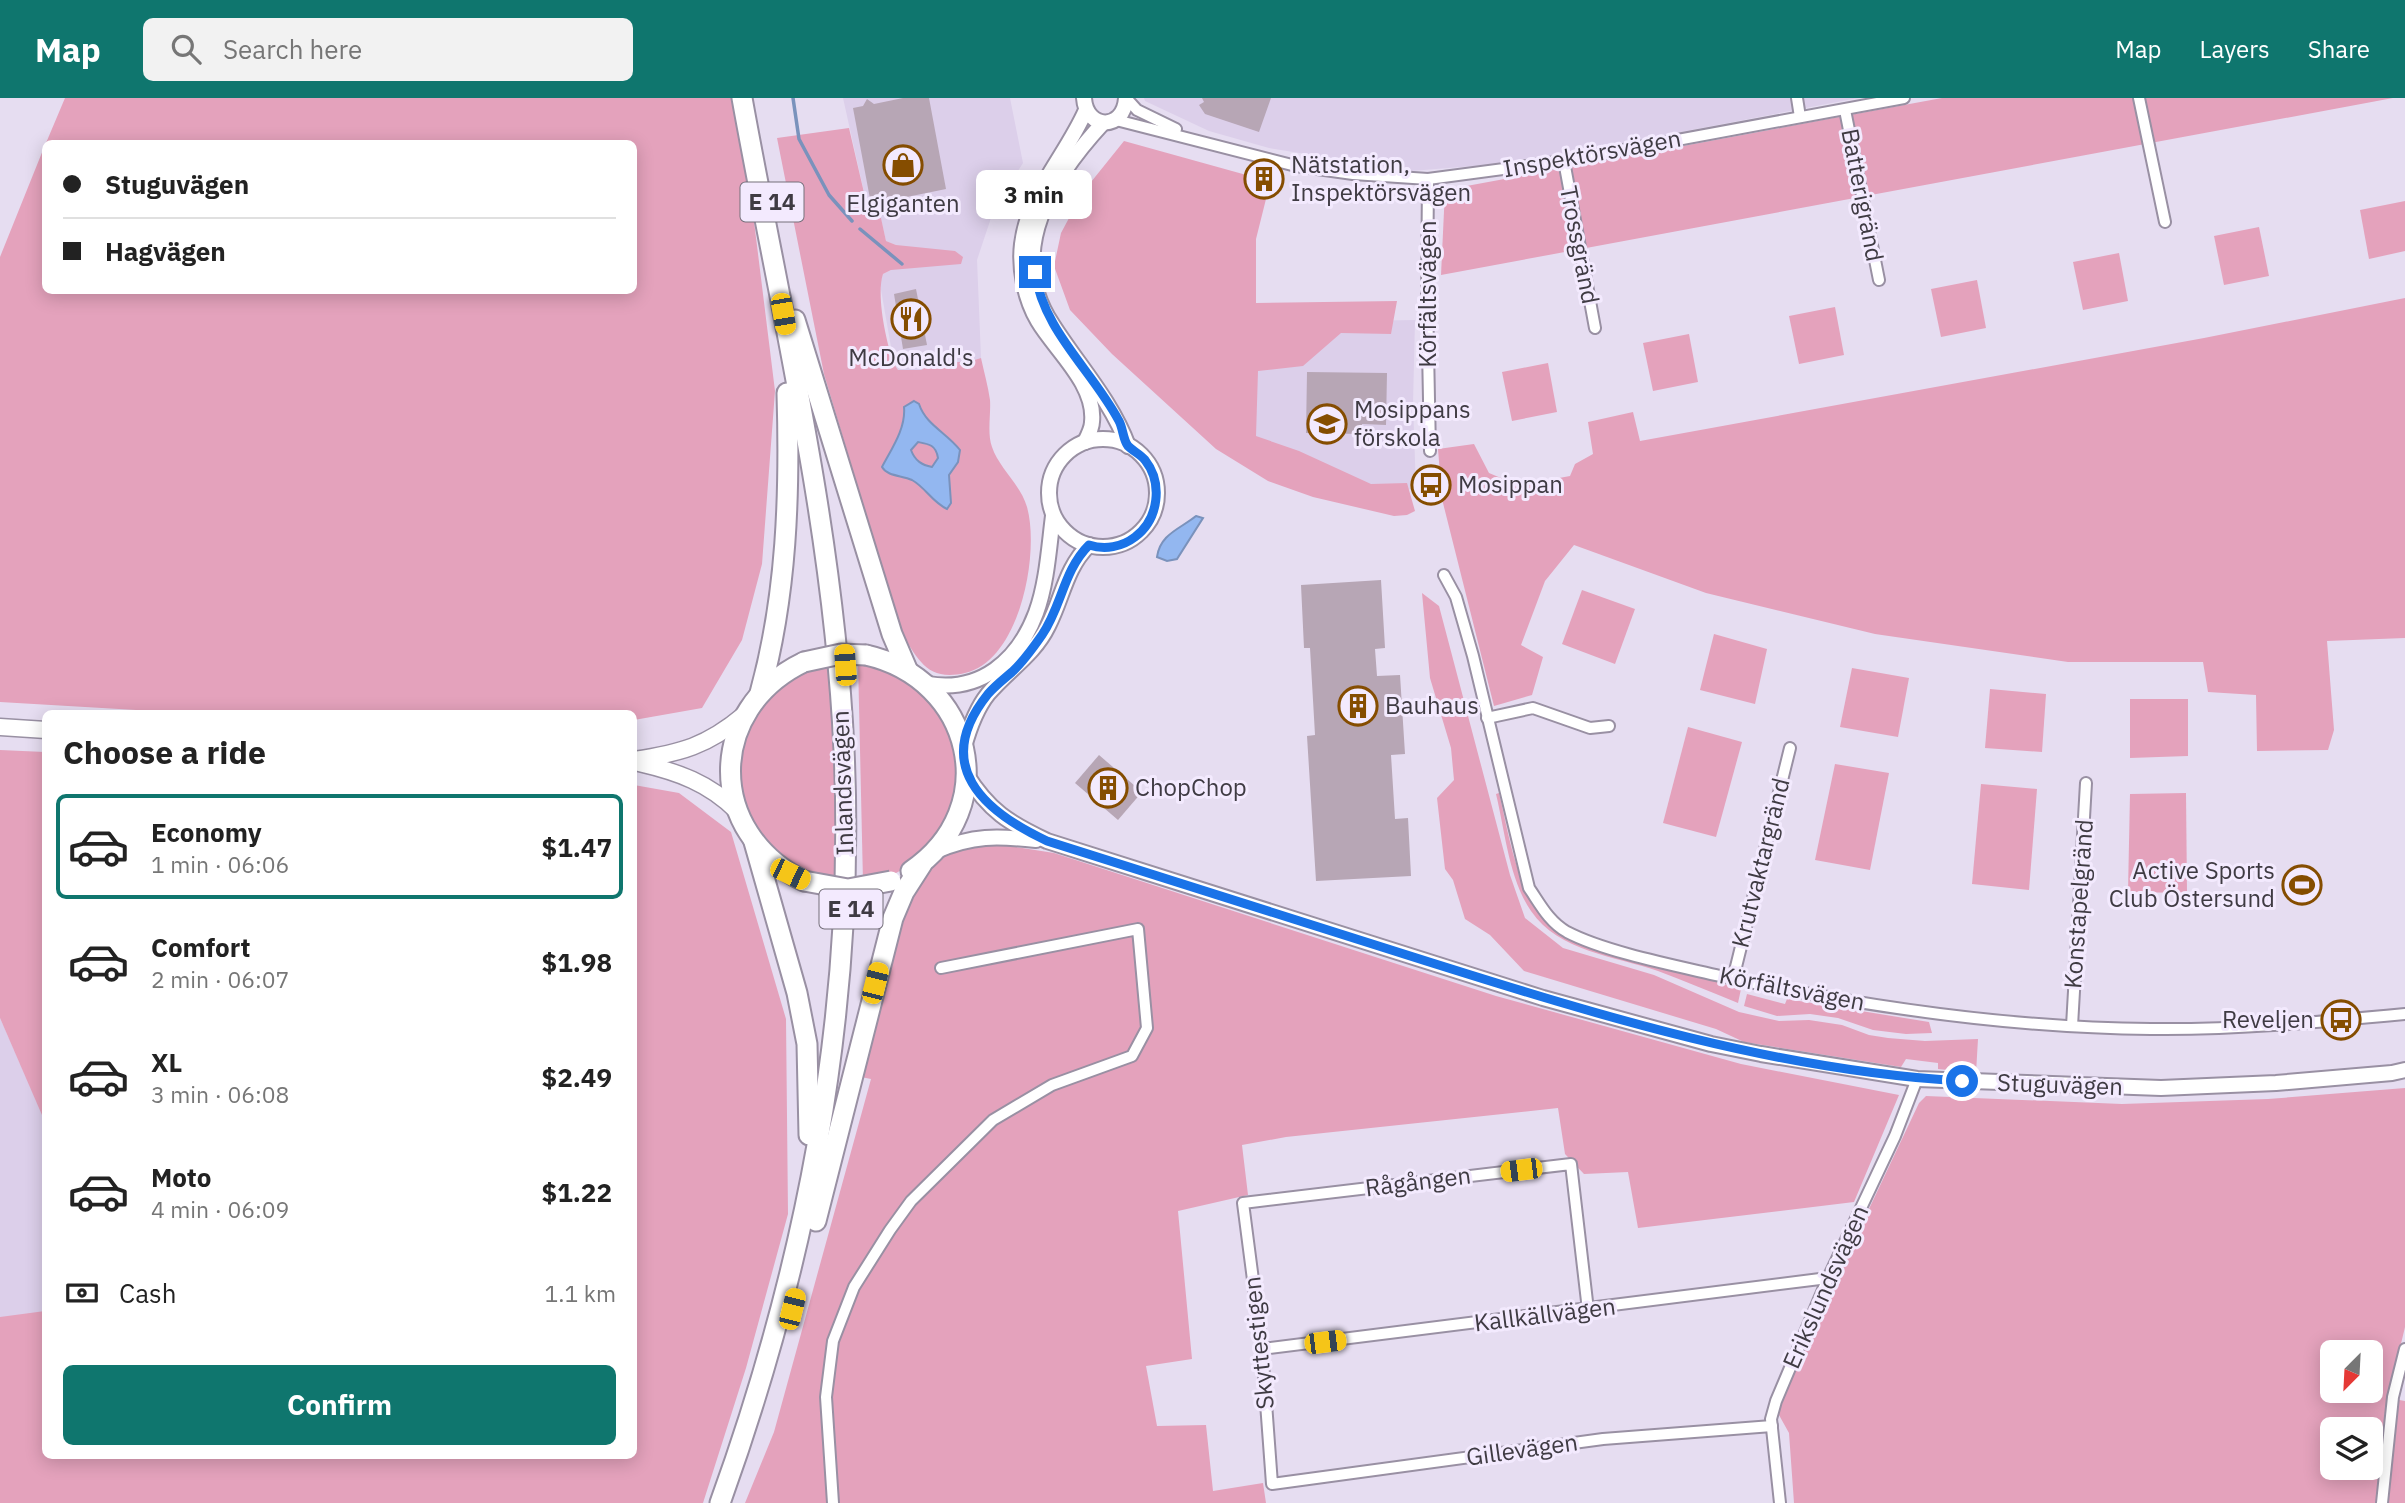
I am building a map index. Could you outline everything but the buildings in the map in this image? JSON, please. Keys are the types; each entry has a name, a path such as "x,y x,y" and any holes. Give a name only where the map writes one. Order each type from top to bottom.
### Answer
{"highway":[{"name":"Inlandsvägen","path":"733,1503 751,1456 804,1258 823,1170 847,998 853,849 851,747 841,611 824,486 742,98"},
{"name":"Inlandsvägen","path":"720,1503 783,1306 802,1231 818,1149 838,994 846,859 845,763 832,614 753,98"},
{"path":"784,298 879,596 907,669"},
{"path":"760,694 781,589 790,485 784,298"},
{"path":"802,1231 809,1152 810,1091 807,1044 789,960 754,842 737,811 730,779 731,762 735,738 744,716 760,694 780,675 804,662 841,654 866,655 907,669 928,684 954,719 964,747 966,774 958,816 904,892 892,918 804,1258"},
{"path":"754,842 776,865 804,881 848,889 891,881 928,858"}],"main road":[{"path":"637,761 697,748 721,735 744,716"},
{"path":"0,727 42,730"},
{"path":"637,762 688,776 715,791 737,811"}],"street":[{"path":"1126,98 1125,110 1109,121 1051,189 1038,221 1032,254 1037,290 1050,322 1119,422 1128,446"},
{"name":"Inspektörsvägen","path":"1126,98 1138,110 1197,139"},
{"path":"1797,98 1800,117"},
{"name":"Inspektörsvägen","path":"1109,121 1197,139 1296,166 1362,175 1428,179 1564,161 1904,98"},
{"path":"2139,98 2165,222"},
{"path":"1084,102 1093,119 1109,121"},
{"path":"1084,102 1079,127 1032,203 1021,246 1025,293 1037,319 1084,386 1091,407 1093,423 1085,442"},
{"name":"Batterigränd","path":"1845,110 1879,280"},
{"name":"Trossgränd","path":"1564,161 1595,328"},
{"name":"Körfältsvägen","path":"1428,179 1430,451"},
{"path":"1109,440 1128,446 1142,456 1154,477 1157,497 1154,511 1144,529 1129,541 1115,546 1089,545 1066,534 1053,516 1048,496 1051,475 1063,456 1085,442 1109,440"},
{"path":"928,684 960,686 977,681 1006,660 1036,613 1053,516"},
{"path":"964,747 971,724 989,693 1028,655 1048,626 1068,572 1089,545"},
{"name":"Körfältsvägen","path":"1444,575 1456,597 1529,888 1548,916 1567,932 1605,945 1733,979 1922,1013 2072,1026 2151,1029 2204,1028 2405,1014"},
{"path":"1487,718 1533,708 1590,728 1609,726"},
{"name":"Krutvaktargränd","path":"1733,979 1790,748"},
{"name":"Stuguvägen","path":"966,774 989,807 1003,818 1047,841 1495,983 1711,1044 1917,1079 2161,1088 2276,1083 2401,1073"},
{"name":"Konstapelgränd","path":"2072,1026 2086,783"},
{"name":"Stuguvägen","path":"928,858 972,839 993,835 1047,841"},
{"path":"833,1503 826,1397 833,1341 854,1287 890,1230 911,1201 993,1120 1052,1085 1132,1056 1147,1028 1138,929 941,968"},
{"name":"Erikslundsvägen","path":"1780,1503 1772,1426 1776,1401 1828,1278 1895,1136 1917,1079"},
{"name":"Rågången","path":"1243,1203 1571,1164 1588,1310"},
{"name":"Skyttestigen","path":"1243,1203 1262,1349 1272,1484"},
{"name":"Kallkällvägen","path":"1262,1349 1828,1278"},
{"path":"2382,1503 2393,1397 2405,1349"},
{"name":"Gillevägen","path":"1272,1484 1603,1439 1772,1426"}],"shaded area":[{"path":"65,98 731,98 747,165 775,391 762,564 742,640 702,708 637,719 637,710 136,710 0,702 0,257 42,152 42,294 637,294 637,140 47,140"},
{"path":"843,98 1010,98 1023,163 994,209 977,260 981,358 932,364 921,370 898,370 894,364 880,284 883,274 891,270 896,245 886,241 881,219 868,210"},
{"path":"1144,98 1858,98 1524,162 1411,171 1269,148 1209,131 1145,101"},
{"path":"1942,98 2393,98 1441,275 1445,190"},
{"path":"849,128 868,210 873,216 881,218 886,241 896,245 955,251 963,257 961,264 891,270 883,274 881,294 888,344 898,370 921,370 932,364 981,358 990,400 989,430 992,447 1027,507 1031,551 1022,603 1000,648 984,664 965,673 941,674 925,666 901,632 824,374 777,138","holes":["905,412 935,426 960,450 958,462 949,475 951,503 947,509 917,483 882,467 899,435"]},
{"path":"1124,141 1250,176 1247,184 1268,191 1256,239 1256,303 1397,301 1391,334 1341,333 1303,366 1258,371 1256,436 1299,451 1371,484 1407,483 1415,511 1394,516 1313,497 1268,481 1216,449 1112,354 1070,310 1054,266 1061,233 1083,192"},
{"path":"2405,201 2405,251 2369,259 2360,210"},
{"path":"2259,227 2269,276 2224,285 2214,236"},
{"path":"2119,253 2128,301 2083,310 2073,262"},
{"path":"1977,280 1986,328 1941,337 1931,289"},
{"path":"2405,298 2405,638 2327,641 2334,730 2328,750 2257,751 2256,695 2208,692 2203,662 2068,662 1875,634 1706,593 1574,545 1545,581 1521,645 1543,657 1532,695 1494,706 1442,499 1438,449 1474,444 1489,473 1508,481 1511,487 1570,476 1575,464 1593,454 1588,422 1633,412 1640,441 2204,338"},
{"path":"1835,307 1844,355 1799,364 1789,316"},
{"name":"Mosippans förskola","path":"1415,320 1413,404 1416,490 1369,486 1238,444 1248,323"},
{"path":"1689,334 1698,382 1653,391 1643,343"},
{"path":"1548,363 1557,412 1512,421 1502,372"},
{"path":"918,442 936,450 938,458 932,467 914,457 911,450"},
{"path":"1582,590 1635,609 1615,664 1562,644"},
{"path":"1422,593 1439,606 1510,875 1525,918 1563,948 1654,975 1739,1012 1779,1021 1809,1020 1842,1025 1869,1035 1888,1038 1925,1041 1978,1039 1976,1073 1938,1069 1938,1063 1906,1059 1901,1067 1744,1042 1716,1029 1524,971 1490,935 1465,919 1453,880 1445,869 1437,798 1454,780 1451,748 1430,678"},
{"path":"1714,634 1767,649 1755,704 1700,690"},
{"path":"858,661 907,676 952,727 961,778 946,827 911,865 896,873 863,882"},
{"path":"830,662 838,883 790,866 755,831 738,784 740,750 760,705 799,672"},
{"path":"1852,668 1909,678 1898,737 1840,727"},
{"path":"1990,689 2046,694 2042,752 1985,748"},
{"path":"2130,699 2188,699 2188,756 2130,758"},
{"path":"1688,727 1742,742 1716,837 1663,823"},
{"path":"0,750 42,752 42,1115 0,1018"},
{"path":"1835,764 1889,773 1870,870 1815,860"},
{"path":"1981,784 2037,789 2029,890 1972,884"},
{"path":"637,786 679,793 731,832 786,1019 788,1214 746,1368 703,1503 0,1503 0,1317 42,1311 42,1459 637,1459"},
{"path":"1499,793 1521,877 1541,914 1556,929 1575,941 1741,989 1738,1003 1658,971 1589,951 1557,936 1543,925 1531,911 1518,884 1496,794"},
{"path":"2186,793 2187,893 2128,892 2130,794"},
{"path":"985,842 1054,853 1496,996 1741,1064 1899,1095 1854,1202 1638,1228 1628,1172 1584,1174 1565,1154 1558,1108 1286,1137 1242,1145 1248,1195 1178,1211 1192,1359 1146,1366 1157,1426 1206,1425 1213,1491 1263,1483 1266,1503 745,1503 774,1432 871,1079 861,1077 896,921 934,861 947,851"},
{"path":"1747,994 1785,1004 1787,999 1929,1022 1932,1033 1906,1034 1873,1030 1838,1018 1810,1014 1777,1016 1744,1006"},
{"path":"0,1018 42,1113 42,1312 0,1318"},
{"path":"2405,1088 2405,1327 2388,1398 2405,1401 2405,1503 1794,1503 1789,1433 1775,1408 1919,1103 1926,1096 2122,1104 2268,1099"}],"water":[{"path":"914,401 919,404 926,418 960,450 958,462 949,475 951,503 947,509 912,480 891,474 882,467 901,430 904,407","holes":["918,442 936,450 938,458 932,467 919,462 911,450"]},
{"path":"1196,516 1203,518 1177,559 1167,561 1157,557 1166,537"}],"waterway":[{"path":"793,98 799,139 829,195 852,221"},
{"path":"860,229 902,264"}],"place":[{"name":"Elgiganten","path":"903,165"},
{"name":"Nätstation, Inspektörsvägen","path":"1264,179"},
{"name":"McDonald's","path":"911,319"},
{"name":"Mosippans förskola","path":"1327,424"},
{"name":"Mosippan","path":"1431,485"},
{"name":"Bauhaus","path":"1358,706"},
{"name":"ChopChop","path":"1108,788"},
{"name":"Active Sports Club Östersund","path":"2302,885"},
{"name":"Reveljen","path":"2341,1020"}],"route":[{"path":"1035,272 1037,290 1050,322 1096,385 1119,422 1128,446 1142,456 1150,467 1157,497 1151,517 1137,536 1115,546 1097,548 1089,545 1079,556 1068,572 1048,626 1028,655 989,693 979,708 964,747 966,774 989,807 1019,828 1047,841 1543,998 1711,1044 1761,1054 1887,1075 1962,1081"}]}
